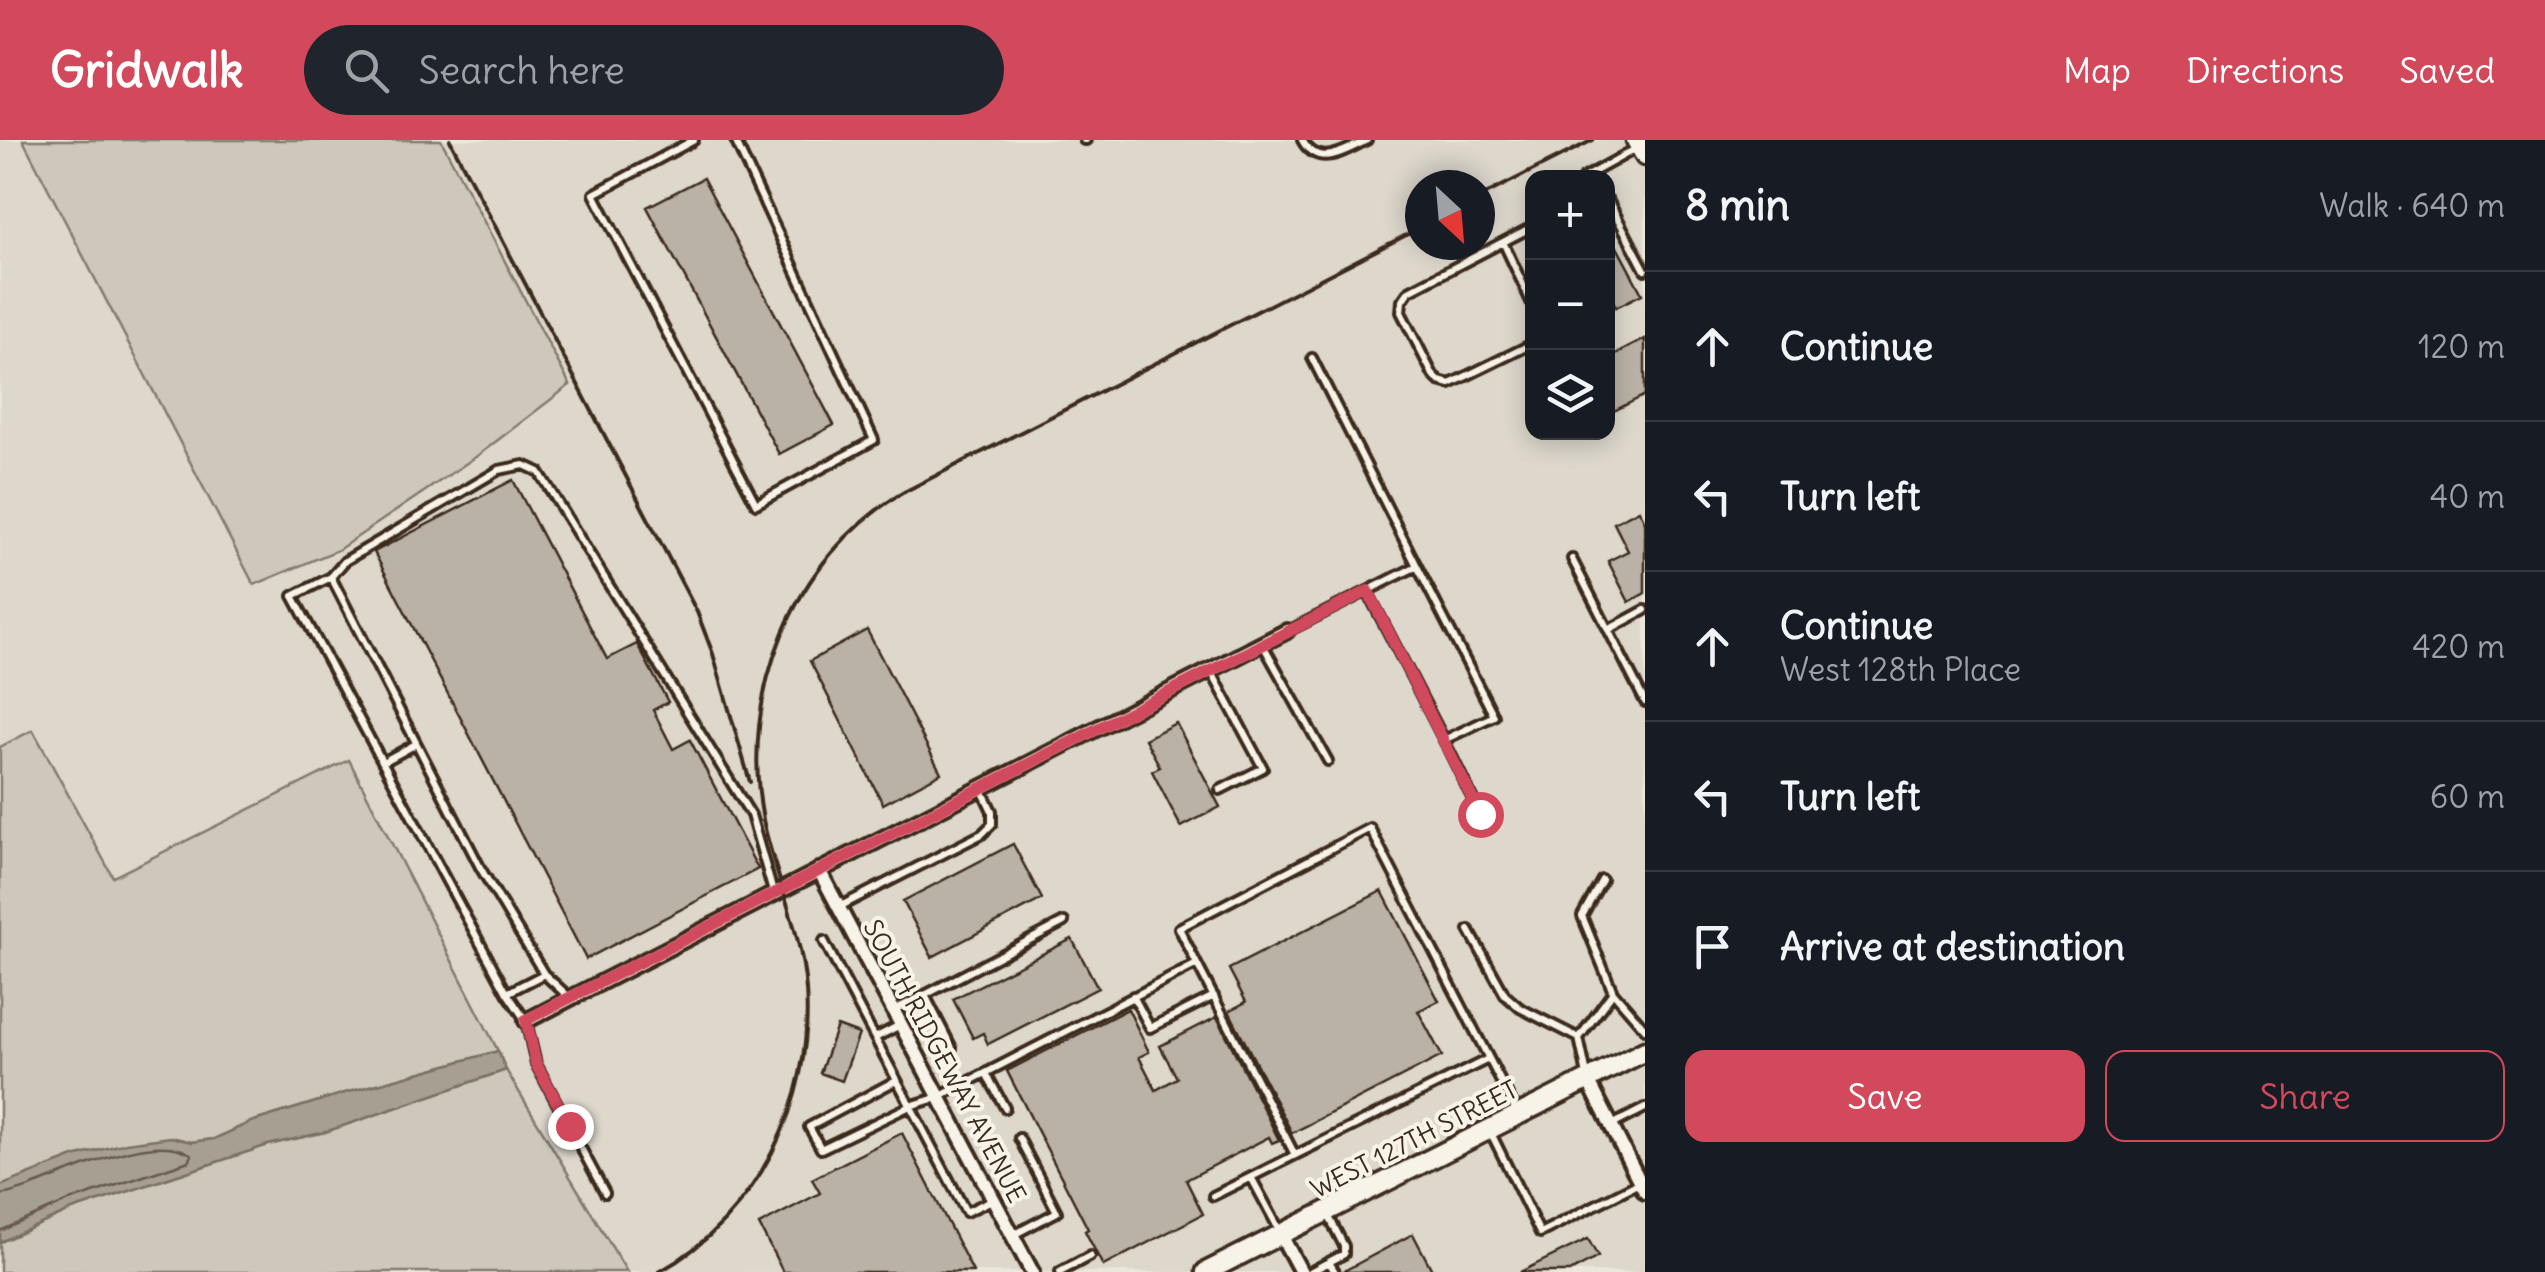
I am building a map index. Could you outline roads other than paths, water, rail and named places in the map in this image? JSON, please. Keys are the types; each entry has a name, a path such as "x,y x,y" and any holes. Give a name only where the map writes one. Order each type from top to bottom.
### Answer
{"main road":[{"name":"WEST 127TH STREET","path":"1206,1272 1645,1051"}],"street":[{"path":"526,1020 1287,631"},
{"name":"SOUTH RIDGEWAY AVENUE","path":"819,870 1032,1272"},
{"path":"1588,1080 1642,1187"},
{"path":"1281,1234 1300,1272"}],"lane":[{"path":"694,140 594,194 756,504 874,440 735,140"},
{"path":"1302,140 1317,156 1332,157 1366,140"},
{"path":"1601,170 1642,147"},
{"path":"1615,213 1645,270"},
{"path":"1525,232 1409,291 1401,312 1439,382 1450,384 1525,347"},
{"path":"1504,244 1525,289"},
{"path":"1312,358 1494,716 1444,740"},
{"path":"605,1193 536,1064 526,1020 507,993 294,596 331,577 345,561 500,470 524,465 539,472 751,814 773,894"},
{"path":"1572,559 1645,702"},
{"path":"1287,631 1416,566"},
{"path":"331,577 481,869 544,974 570,998"},
{"path":"1368,591 1480,814"},
{"path":"1608,630 1645,610"},
{"path":"1262,644 1328,761"},
{"path":"1211,670 1263,768 1220,790"},
{"path":"383,762 416,744"},
{"path":"838,907 982,834 992,824 992,811 981,787"},
{"path":"1295,1154 1178,928 1370,828 1518,1115"},
{"path":"1602,880 1582,916 1614,992 1645,1029"},
{"path":"893,1010 1064,922"},
{"path":"1470,930 1504,995 1520,1008 1579,1038"},
{"path":"824,941 966,1212 993,1200"},
{"path":"896,1080 809,1126 821,1150 910,1106 939,1097 1196,964"},
{"path":"507,993 544,974"},
{"path":"1588,1080 1579,1038 1614,992"},
{"path":"926,995 952,1048"},
{"path":"1134,996 1150,1028 1214,996"},
{"path":"875,1038 901,1025"},
{"path":"1213,1196 1488,1059"},
{"path":"986,1073 1005,1108"},
{"path":"1611,1126 1645,1108"},
{"path":"1490,1130 1540,1233 1642,1187"},
{"path":"1012,1236 1058,1212 1020,1138"},
{"path":"1251,1177 1281,1234"},
{"path":"1310,1272 1344,1254 1344,1246 1326,1212"},
{"path":"1060,1272 1090,1256"},
{"path":"1330,1262 1335,1272"}],"water":[{"path":"498,1051 506,1070 325,1132 268,1145 72,1210 0,1242 0,1186 74,1157 126,1143 171,1137 191,1142 214,1139 251,1122"}],"railway":[{"path":"450,140 697,612 750,782"},
{"path":"1495,189 1593,140"},
{"path":"659,1272 694,1249 751,1188 789,1113 800,1073 806,990 794,926 763,820 758,773 759,725 782,634 804,591 831,553 865,520 904,492 1405,236"}]}
